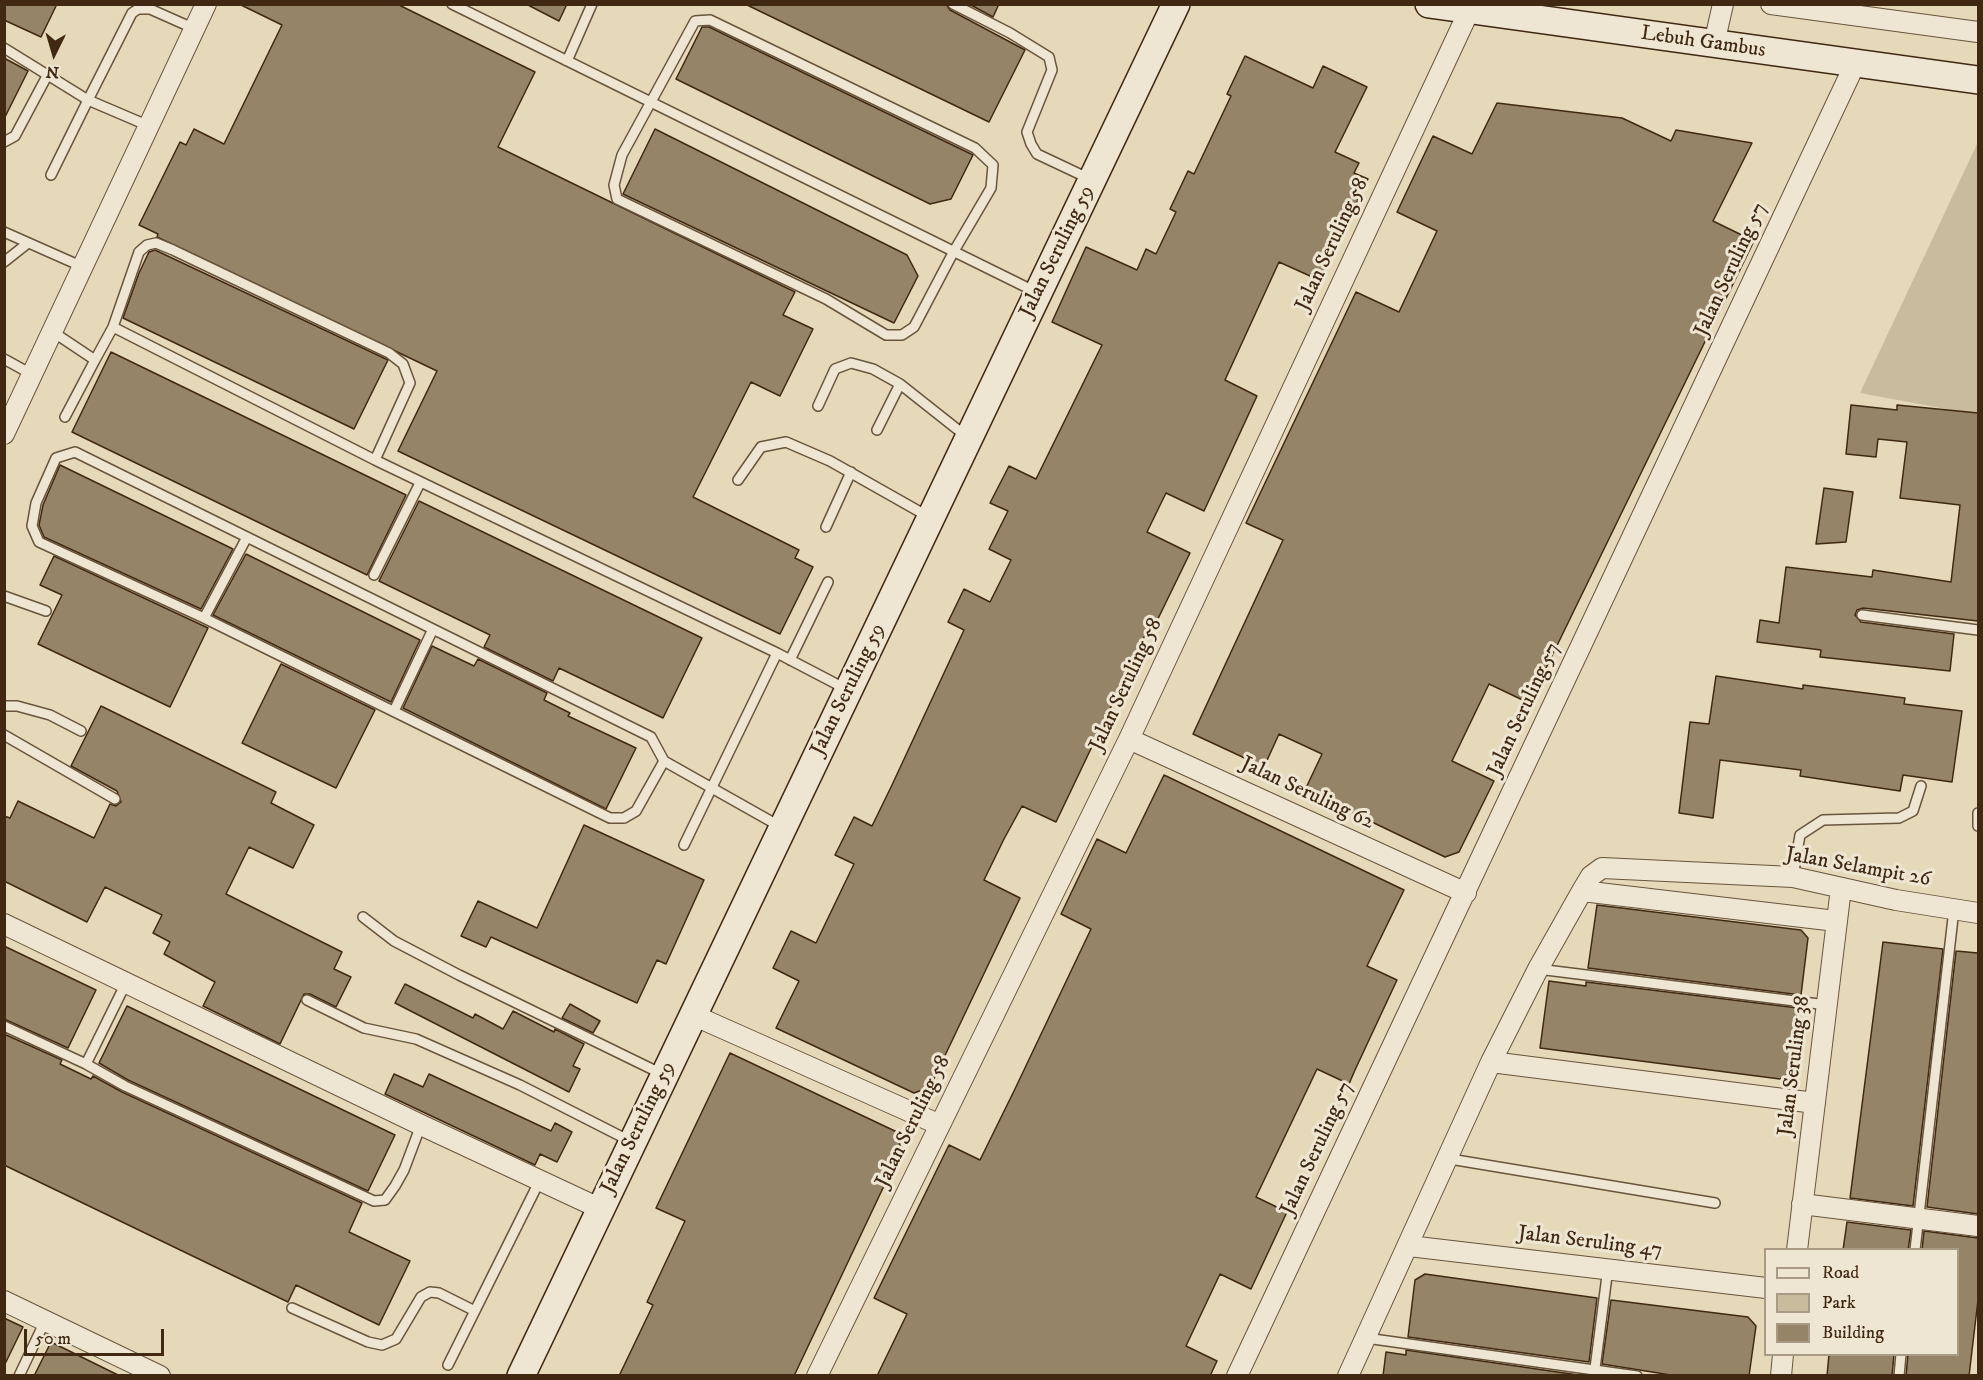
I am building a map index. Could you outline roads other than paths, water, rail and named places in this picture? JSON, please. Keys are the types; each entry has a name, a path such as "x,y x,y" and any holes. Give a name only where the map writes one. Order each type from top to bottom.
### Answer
{"main road":[{"name":"Jalan Seruling 59","path":"521,1376 1176,4"},
{"name":"Lebuh Gambus","path":"1428,4 1978,80"}],"street":[{"path":"4,434 206,4"},
{"path":"1714,44 1723,4"},
{"path":"1771,4 1828,8 1978,32"},
{"name":"Jalan Seruling 58","path":"817,1376 1129,739 1469,10"},
{"name":"Jalan Seruling 57","path":"1237,1376 1855,64"},
{"name":"Jalan Seruling 62","path":"1129,739 1466,893"},
{"name":"Jalan Selampit 26","path":"1582,891 1591,876 1602,868 1793,877 1978,913"},
{"name":"Jalan Seruling 38","path":"1797,1248 1841,888"},
{"path":"1348,1376 1449,1159 1491,1062 1582,891 1836,921"},
{"path":"4,924 420,1125 601,1209"},
{"path":"693,1015 940,1125"},
{"path":"1491,1062 1815,1103"},
{"path":"1802,1204 1978,1226"},
{"name":"Jalan Seruling 47","path":"1409,1246 1764,1288"},
{"path":"4,1301 156,1375"},
{"path":"1781,1376 1783,1356"}],"lane":[{"path":"452,4 1038,293"},
{"path":"567,61 592,4"},
{"path":"953,4 1010,33 1049,57 1052,70 1027,132 1031,144 1037,154 1092,180"},
{"path":"51,175 132,13 138,9 150,9 195,29"},
{"path":"710,20 975,148 993,165 991,188 954,251 914,327 902,335 886,335 826,299 617,199 614,186 622,154 695,21 710,20"},
{"path":"4,48 88,100 149,126"},
{"path":"4,142 15,136 47,76"},
{"path":"4,232 83,267"},
{"path":"4,262 28,243"},
{"path":"65,417 113,327 139,252 147,245 156,243 389,352 403,364 410,383 375,460"},
{"path":"113,327 420,483 777,653 848,690"},
{"path":"53,332 95,360"},
{"path":"4,359 33,375"},
{"path":"818,406 835,369 852,363 873,369 900,384 969,438"},
{"path":"877,430 900,384"},
{"path":"738,480 761,447 786,442 851,472 931,518"},
{"path":"664,762 636,811 624,818 610,818 204,618 39,542 32,526 36,503 56,458 75,452 651,737 664,762 783,828"},
{"path":"826,527 851,472"},
{"path":"374,575 420,483"},
{"path":"204,618 248,537"},
{"path":"790,660 828,582"},
{"path":"4,596 46,611"},
{"path":"1862,615 1978,630"},
{"path":"394,711 433,629"},
{"path":"684,845 777,653"},
{"path":"4,706 17,706 50,715 81,731"},
{"path":"4,735 115,799"},
{"path":"1793,877 1800,835 1823,820 1899,818 1913,811 1921,786"},
{"path":"1978,813 1976,825 1978,826"},
{"path":"1915,1248 1954,909"},
{"path":"363,917 394,941 664,1075"},
{"path":"1539,969 1827,1005"},
{"path":"86,1064 126,983"},
{"path":"307,1000 364,1028 416,1040 489,1071 632,1142"},
{"path":"4,1026 86,1064 125,1086 374,1202 385,1200 395,1186 404,1170 420,1125"},
{"path":"1449,1159 1715,1203"},
{"path":"448,1365 540,1180"},
{"path":"1594,1373 1608,1268"},
{"path":"292,1308 382,1346 396,1339 421,1297 430,1292 439,1293 475,1311"},
{"path":"19,1376 45,1321"},
{"path":"1366,1338 1594,1373 1637,1376"},
{"path":"1899,1376 1901,1356"}]}
